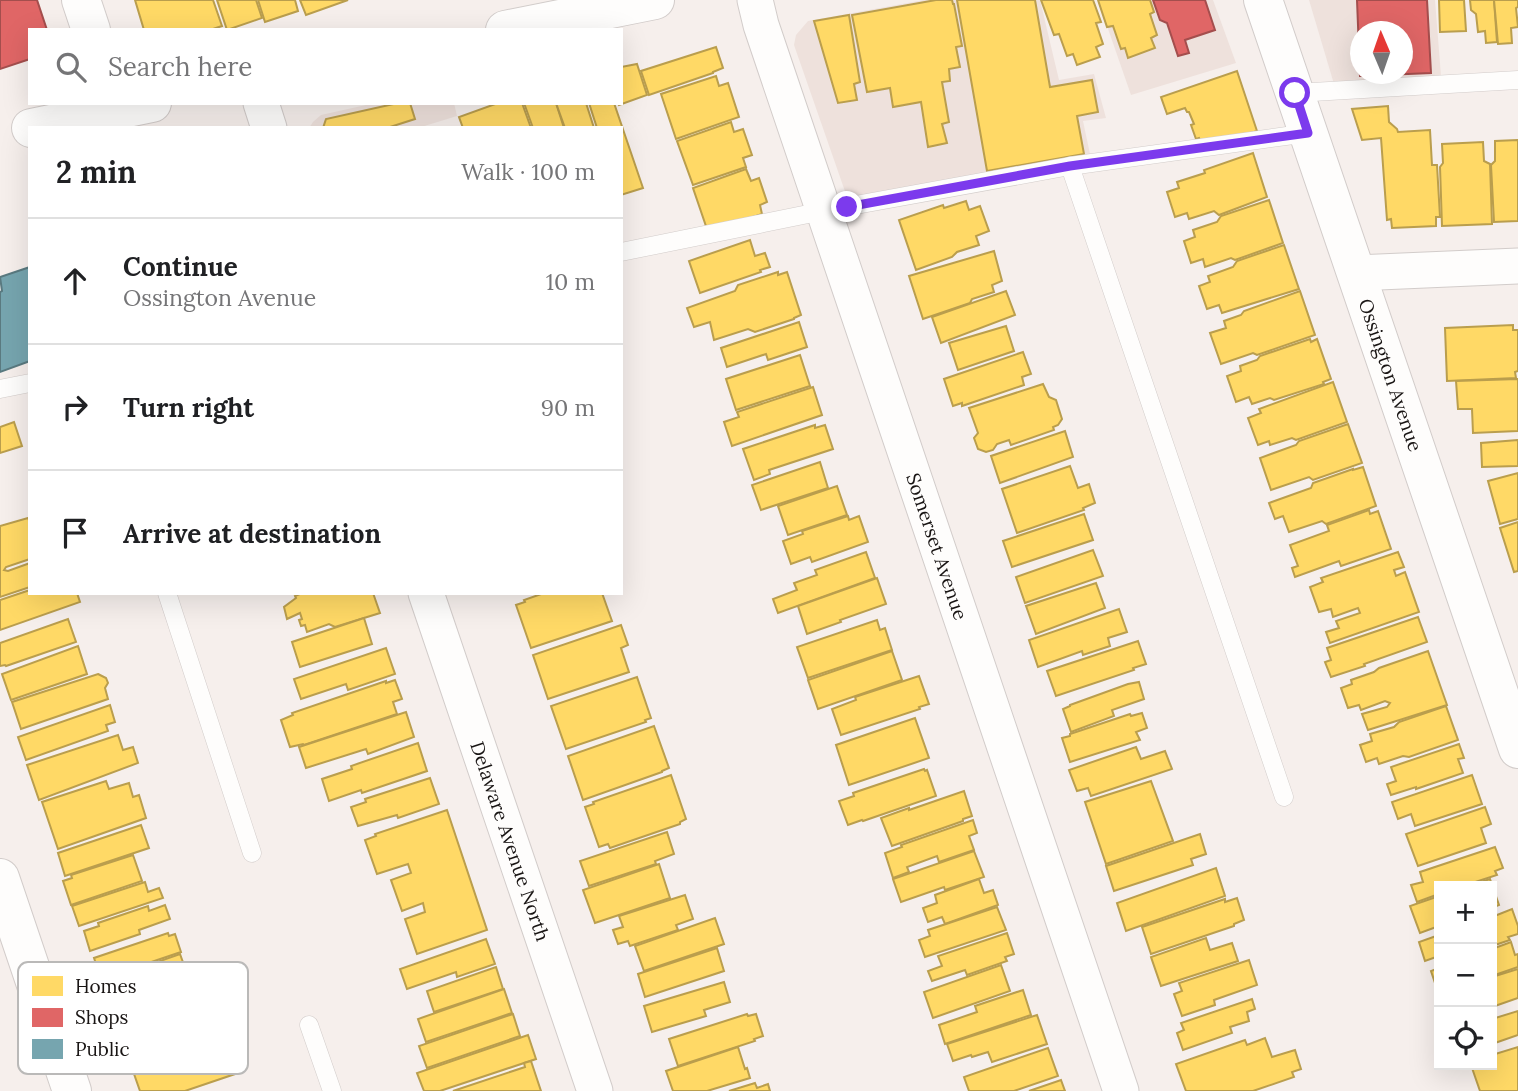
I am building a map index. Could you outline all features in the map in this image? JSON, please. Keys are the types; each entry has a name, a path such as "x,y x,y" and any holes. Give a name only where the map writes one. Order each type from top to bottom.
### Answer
{"street":[{"path":"81,0 90,28"},
{"path":"511,28 567,9 655,0"},
{"name":"Somerset Avenue","path":"755,0 823,211 1121,1091"},
{"name":"Ossington Avenue","path":"1263,0 1518,749"},
{"path":"262,105 268,126"},
{"path":"39,126 128,106"},
{"path":"0,134 28,128"},
{"path":"1356,273 1518,266"},
{"name":"Delaware Avenue North","path":"427,595 595,1091"},
{"path":"0,878 28,962"},
{"path":"66,1074 72,1091"}],"lane":[{"path":"1295,93 1518,80"},
{"path":"623,252 823,211 1070,166 1308,133"},
{"path":"1070,166 1284,797"},
{"path":"0,389 28,383"},
{"path":"168,595 252,853"},
{"path":"309,1025 332,1091"}],"shaded area":[{"path":"924,0 1040,0 1059,80 1094,74 1106,118 1083,121 1090,154 848,200 794,45 796,35 808,21"},
{"path":"1098,0 1213,0 1236,63 1131,95"},
{"path":"1309,0 1435,0 1441,76 1413,78 1413,21 1350,21 1350,83 1334,84"},
{"path":"366,105 454,105 457,116 424,126 310,126 321,115"}],"building: Homes":[{"path":"135,0 213,0 222,26 216,28 143,28"},
{"path":"217,0 256,0 262,18 226,28"},
{"path":"258,0 295,0 298,11 265,22"},
{"path":"300,0 348,0 306,15"},
{"path":"936,0 952,0 962,46 956,47 960,67 949,69 950,81 942,82 949,122 942,124 947,143 928,147 921,102 893,107 890,88 867,92 852,15"},
{"path":"957,0 1035,0 1050,87 1092,80 1098,112 1077,116 1084,154 987,171"},
{"path":"1041,0 1093,0 1101,22 1096,23 1103,44 1096,47 1100,57 1077,65 1073,54 1067,56 1059,34 1054,35"},
{"path":"1098,0 1150,0 1154,12 1150,14 1157,35 1151,38 1155,48 1128,58 1125,48 1121,49 1113,26 1107,27"},
{"path":"1439,0 1464,0 1466,31 1440,32"},
{"path":"1470,0 1494,0 1497,42 1486,43 1485,31 1478,32 1476,14 1471,10"},
{"path":"1494,0 1518,0 1518,27 1511,28 1512,43 1498,44"},
{"path":"849,15 860,82 854,84 857,100 838,103 814,21"},
{"path":"716,47 723,68 649,95 641,71"},
{"path":"637,64 647,95 623,104 623,67"},
{"path":"1237,71 1257,131 1226,141 1201,144 1199,138 1196,139 1191,125 1194,124 1185,108 1167,114 1161,97"},
{"path":"716,76 719,86 728,83 739,117 676,139 661,94"},
{"path":"389,105 411,105 415,119 393,126 324,126 326,119"},
{"path":"492,105 523,105 530,126 462,126 459,117"},
{"path":"525,105 557,105 563,126 532,126"},
{"path":"557,105 587,105 593,126 564,126"},
{"path":"590,105 615,105 622,126 596,126"},
{"path":"1388,106 1389,122 1398,132 1430,130 1432,165 1437,165 1440,217 1436,217 1436,226 1392,228 1391,219 1387,220 1381,138 1362,140 1352,109"},
{"path":"731,122 734,132 743,129 752,155 743,158 746,167 693,185 677,141"},
{"path":"623,129 643,188 623,194"},
{"path":"1518,140 1518,221 1494,222 1491,165 1495,161 1495,141"},
{"path":"1483,142 1484,161 1490,164 1492,224 1442,226 1442,144"},
{"path":"1253,153 1267,197 1219,215 1214,211 1189,219 1187,213 1175,217 1167,192 1179,188 1177,182"},
{"path":"746,169 751,181 759,178 767,202 760,205 762,214 708,232 693,188"},
{"path":"1269,200 1283,243 1235,260 1231,258 1205,267 1203,259 1191,263 1184,241 1195,237 1193,230 1217,222 1221,216"},
{"path":"966,201 969,210 980,206 989,231 976,236 979,245 916,270 899,220 943,205 944,208"},
{"path":"750,240 755,256 765,253 770,267 700,293 689,261"},
{"path":"1284,245 1299,289 1222,313 1219,305 1207,309 1199,286 1210,282 1208,276 1233,267 1237,261"},
{"path":"994,251 1002,281 992,285 994,292 923,319 909,276"},
{"path":"778,272 778,275 787,272 801,315 755,332 748,329 714,340 710,322 694,327 687,308 735,291 738,285"},
{"path":"1006,291 1015,315 941,343 932,317"},
{"path":"1300,291 1315,335 1221,364 1210,333 1226,328 1224,321 1241,315 1244,311"},
{"path":"799,322 807,347 768,360 766,354 727,367 721,348"},
{"path":"1513,325 1513,330 1518,330 1516,378 1447,381 1445,328"},
{"path":"1006,326 1014,351 958,370 949,343"},
{"path":"1310,339 1311,342 1317,339 1331,379 1323,382 1324,384 1274,400 1270,398 1252,404 1249,397 1236,402 1227,376 1241,371 1240,366 1257,360 1260,356"},
{"path":"1023,352 1031,374 1022,377 1024,385 962,406 962,403 953,406 944,379"},
{"path":"800,355 810,386 736,410 726,379"},
{"path":"1518,379 1518,431 1473,433 1472,409 1458,409 1456,381"},
{"path":"1333,382 1347,422 1296,440 1292,438 1270,445 1269,441 1258,445 1248,418 1261,413 1259,409"},
{"path":"1043,384 1049,397 1056,400 1062,419 1053,427 1054,430 1011,445 1009,440 986,452 978,449 974,438 978,433 969,408"},
{"path":"813,387 822,415 732,446 724,422 739,417 737,412"},
{"path":"14,422 22,446 0,453 0,427"},
{"path":"1348,424 1362,463 1313,480 1309,477 1271,490 1260,458"},
{"path":"815,425 815,428 825,425 833,449 769,470 770,474 754,480 743,449"},
{"path":"1065,431 1073,457 1000,483 991,456"},
{"path":"1518,440 1518,466 1482,467 1481,443"},
{"path":"820,462 828,488 761,510 752,485"},
{"path":"1070,466 1078,488 1089,484 1095,503 1083,508 1084,510 1017,533 1002,489"},
{"path":"1363,467 1376,506 1326,524 1322,521 1289,532 1283,516 1275,519 1269,503 1311,488 1313,483"},
{"path":"1518,473 1518,519 1500,524 1488,481"},
{"path":"837,486 847,515 788,535 778,506"},
{"path":"1369,510 1370,514 1378,511 1391,549 1341,566 1339,561 1295,577 1292,568 1298,566 1290,545 1329,531 1327,525"},
{"path":"1084,514 1093,540 1012,567 1003,541"},
{"path":"848,516 849,520 859,516 868,542 812,562 810,557 791,564 783,541 803,534 802,531"},
{"path":"28,518 28,560 4,570 28,564 28,588 0,597 0,526"},
{"path":"1518,522 1518,571 1514,572 1500,528"},
{"path":"1093,550 1103,576 1025,603 1016,577"},
{"path":"866,552 875,578 778,613 773,599 797,590 794,583 817,575 815,570"},
{"path":"1398,552 1404,567 1394,570 1396,576 1405,572 1419,612 1330,643 1326,632 1339,628 1336,621 1360,613 1358,608 1333,617 1331,609 1319,612 1310,587 1323,582 1321,578"},
{"path":"877,578 886,604 807,634 798,606"},
{"path":"1096,583 1105,608 1036,634 1026,606"},
{"path":"28,591 28,595 78,595 80,602 0,630 0,600"},
{"path":"374,595 380,613 335,627 329,624 307,632 305,625 301,626 300,613 287,619 284,607 296,598 295,596"},
{"path":"538,595 603,595 612,621 531,648 516,605 525,602 524,600"},
{"path":"1119,609 1127,632 1108,638 1110,646 1083,655 1082,651 1038,667 1029,640"},
{"path":"1418,617 1427,642 1331,677 1325,662 1331,660 1327,648"},
{"path":"364,618 372,644 300,667 292,642"},
{"path":"68,619 76,642 0,666 0,643"},
{"path":"877,620 880,630 885,628 892,650 808,678 797,647"},
{"path":"621,625 628,645 621,648 629,672 548,699 533,655"},
{"path":"1138,641 1146,664 1056,696 1047,671"},
{"path":"78,646 87,674 11,700 2,674"},
{"path":"386,648 395,674 348,690 346,684 301,699 294,679"},
{"path":"892,651 902,680 818,709 808,680"},
{"path":"1428,651 1447,705 1368,730 1362,714 1387,707 1390,703 1385,701 1361,710 1359,705 1348,708 1341,688 1352,684 1351,680 1379,668"},
{"path":"98,674 106,678 108,683 105,688 108,699 21,729 12,702"},
{"path":"919,676 929,704 841,735 832,709 856,700 855,697"},
{"path":"637,677 651,718 566,749 551,706"},
{"path":"395,680 402,699 393,702 397,714 304,745 290,747 281,720 293,715 292,713"},
{"path":"1139,682 1144,699 1112,710 1114,716 1071,732 1063,709"},
{"path":"110,705 115,722 106,725 108,731 26,760 18,737"},
{"path":"1446,706 1458,740 1409,757 1403,756 1379,764 1377,758 1366,762 1360,745 1372,741 1370,734"},
{"path":"406,712 414,737 368,754 366,749 306,768 299,747"},
{"path":"1142,713 1147,728 1136,732 1140,740 1070,762 1062,738 1130,714"},
{"path":"915,718 929,758 849,785 836,745"},
{"path":"654,726 669,768 583,800 568,756"},
{"path":"118,735 123,750 133,747 138,763 39,800 27,765"},
{"path":"418,743 427,771 329,801 322,779"},
{"path":"1459,744 1464,758 1458,759 1463,773 1391,795 1387,784 1396,781 1391,767"},
{"path":"1136,747 1141,759 1165,751 1172,769 1091,796 1088,788 1077,791 1069,770"},
{"path":"927,770 936,796 848,825 839,801 854,796 853,793"},
{"path":"671,775 686,819 680,824 610,848 608,844 599,847 585,807"},
{"path":"1472,775 1482,804 1415,826 1411,814 1398,819 1392,802"},
{"path":"430,778 439,804 398,818 397,815 358,826 351,807 366,802 365,799"},
{"path":"106,781 109,789 129,783 133,797 139,795 146,818 58,849 42,802"},
{"path":"1151,781 1173,841 1106,864 1085,802"},
{"path":"964,791 972,816 892,846 881,818"},
{"path":"1485,807 1491,824 1481,828 1486,843 1418,866 1406,834"},
{"path":"447,810 487,930 417,954 405,919 425,912 423,903 402,911 391,880 411,873 408,864 377,874 365,840 376,836 375,834"},
{"path":"973,820 977,833 969,836 974,850 939,862 937,856 907,867 909,872 893,878 885,853"},
{"path":"141,825 149,848 65,876 58,853"},
{"path":"667,832 674,854 655,861 656,864 589,886 580,861"},
{"path":"1200,834 1206,854 1191,859 1193,865 1114,891 1106,866"},
{"path":"1495,847 1503,868 1495,871 1497,875 1478,881 1434,881 1434,896 1417,902 1411,885 1423,882 1420,872"},
{"path":"974,851 984,877 901,902 893,879"},
{"path":"133,855 142,881 71,905 63,881 72,878 71,875"},
{"path":"659,864 670,898 595,923 583,890"},
{"path":"1216,868 1225,896 1126,931 1117,903"},
{"path":"979,879 984,893 993,890 998,905 945,924 942,917 928,922 923,908 937,903 935,895"},
{"path":"145,882 148,892 159,888 163,898 79,926 72,906"},
{"path":"685,895 693,919 676,925 678,930 630,946 628,941 618,944 613,930 623,927 619,916"},
{"path":"1237,898 1244,920 1234,926 1151,954 1142,927 1225,899 1225,902"},
{"path":"1434,898 1434,928 1420,933 1410,906"},
{"path":"165,905 170,919 139,930 140,934 90,951 84,931 99,926 98,923 148,906 149,911"},
{"path":"997,907 1006,930 925,957 919,940 930,936 928,930"},
{"path":"1512,909 1518,934 1497,944 1497,944 1497,915"},
{"path":"715,918 724,944 644,971 635,946"},
{"path":"168,933 169,936 175,934 181,952 151,962 95,962 94,958"},
{"path":"1007,933 1014,954 1005,957 1007,961 967,975 965,970 932,981 928,971 942,966 938,956"},
{"path":"1434,937 1434,958 1425,961 1419,942"},
{"path":"1206,938 1210,950 1232,943 1238,961 1161,986 1151,957"},
{"path":"486,939 495,964 457,977 456,972 407,989 400,969"},
{"path":"1511,942 1515,955 1518,954 1518,967 1497,974 1497,947"},
{"path":"717,948 724,971 645,997 638,974"},
{"path":"180,954 183,962 157,962"},
{"path":"1249,960 1257,985 1214,1000 1215,1005 1182,1016 1174,994 1182,991 1179,983"},
{"path":"1001,965 1010,991 933,1018 924,992"},
{"path":"496,967 503,989 434,1012 427,991"},
{"path":"1518,969 1518,998 1497,1005 1497,975"},
{"path":"724,982 730,1002 704,1010 706,1016 652,1032 644,1006"},
{"path":"504,989 512,1013 426,1042 418,1019"},
{"path":"1023,990 1031,1015 945,1044 939,1025 977,1012 975,1006"},
{"path":"1252,999 1255,1009 1247,1012 1249,1021 1230,1027 1232,1033 1183,1050 1177,1033 1184,1030 1181,1023"},
{"path":"1518,1011 1518,1035 1497,1042 1497,1017"},
{"path":"513,1014 520,1036 427,1068 419,1046"},
{"path":"747,1014 756,1014 763,1036 678,1066 669,1039"},
{"path":"1037,1015 1047,1044 992,1062 988,1052 953,1061 947,1044"},
{"path":"528,1035 536,1059 440,1091 424,1091 417,1073"},
{"path":"1265,1038 1272,1057 1295,1050 1301,1069 1292,1072 1294,1077 1253,1091 1186,1091 1176,1064 1245,1040 1247,1045"},
{"path":"738,1047 750,1078 707,1091 673,1091 666,1071"},
{"path":"1518,1047 1518,1091 1480,1091 1473,1070 1497,1070 1497,1053"},
{"path":"1048,1048 1058,1076 1014,1091 969,1091 964,1077"},
{"path":"531,1061 541,1091 453,1091 525,1067 524,1063"},
{"path":"134,1074 235,1074 185,1091 140,1091"},
{"path":"1061,1080 1065,1091 1029,1091"},
{"path":"755,1083 757,1088 768,1084 770,1091 729,1091"}],"building: Shops":[{"path":"0,0 37,0 46,28 28,28 28,60 0,69"},
{"path":"1153,0 1205,0 1215,30 1185,40 1189,53 1178,56 1167,23 1160,20"},
{"path":"1357,0 1427,0 1431,73 1413,74 1413,21 1358,21"}],"building: Public":[{"path":"28,268 28,362 0,372 2,291 0,277"}],"route":[{"path":"847,207 1070,166 1308,133 1295,93"}]}
